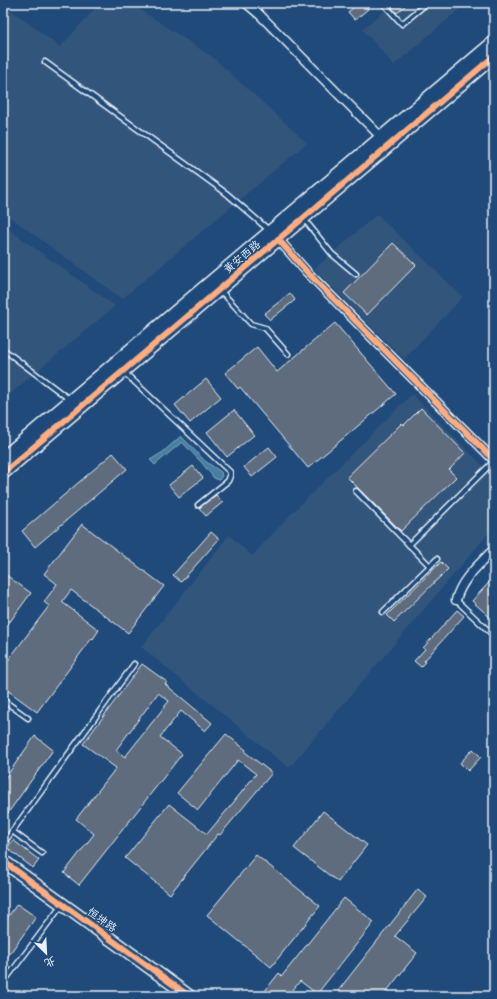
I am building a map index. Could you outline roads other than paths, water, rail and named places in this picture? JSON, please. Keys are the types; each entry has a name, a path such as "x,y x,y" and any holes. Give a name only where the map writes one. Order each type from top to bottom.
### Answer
{"street":[{"path":"246,3 259,14 381,137"},
{"name":"黄安西路","path":"3,473 220,289 274,236 381,137 494,42"},
{"name":"黄安西路","path":"3,458 71,400 274,236 304,218 494,56"},
{"path":"274,236 307,272 494,460"},
{"path":"456,600 458,591 465,580 494,549"},
{"name":"恒坤路","path":"3,860 186,995"}],"lane":[{"path":"384,3 402,24 427,3"},
{"path":"45,62 226,192 274,236"},
{"path":"304,218 332,254 356,274"},
{"path":"220,289 251,324 265,328 288,354"},
{"path":"3,348 71,400"},
{"path":"123,371 230,472 228,481 198,505"},
{"path":"409,545 494,460"},
{"path":"356,491 430,566"},
{"path":"383,612 437,559"},
{"path":"456,600 494,636"},
{"path":"3,844 134,664"},
{"path":"3,700 28,718"},
{"path":"12,831 42,854"},
{"path":"3,983 62,904"}]}
